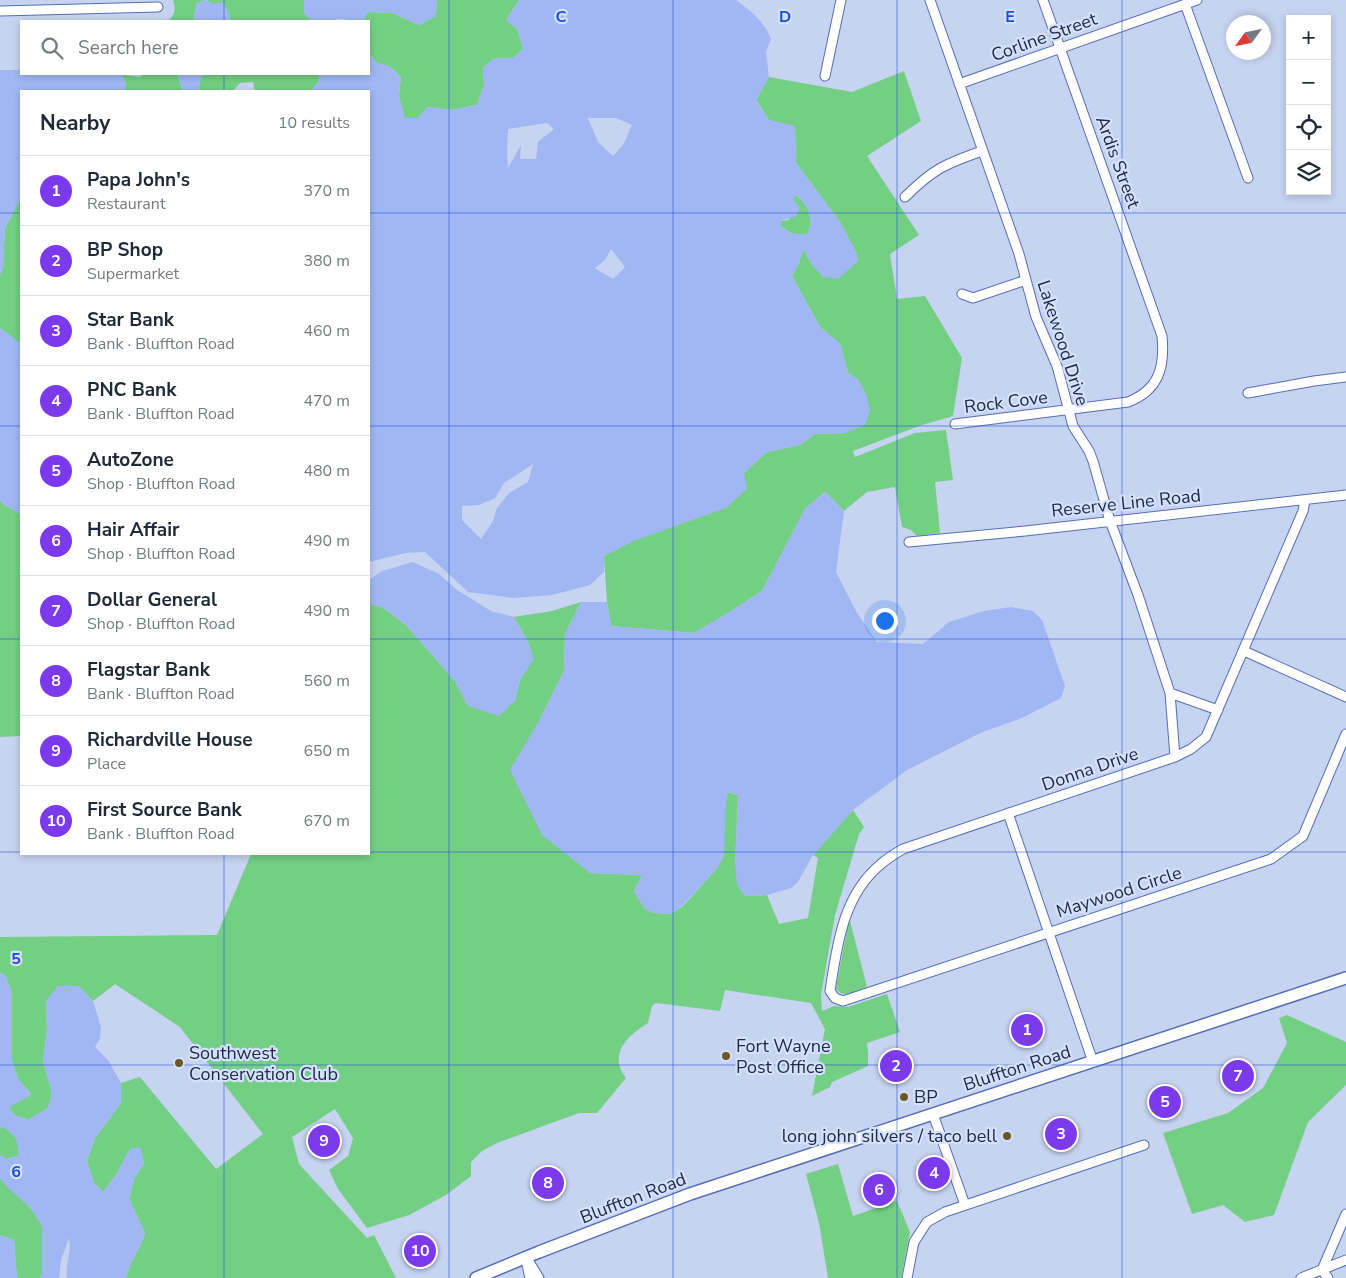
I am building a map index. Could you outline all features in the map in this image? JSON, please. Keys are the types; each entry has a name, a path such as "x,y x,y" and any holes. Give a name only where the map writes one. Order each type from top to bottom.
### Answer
{"main road":[{"name":"Bluffton Road","path":"476,1278 690,1194 1346,978"}],"street":[{"path":"825,76 840,0"},
{"name":"Lakewood Drive","path":"930,0 1019,254 1036,317 1057,366 1077,435 1093,460 1110,521 1138,595 1170,693 1175,757"},
{"name":"Ardis Street","path":"1043,0 1162,336"},
{"name":"Corline Street","path":"959,84 1197,0"},
{"path":"1185,4 1248,178"},
{"path":"0,11 158,7"},
{"path":"905,197 935,170 950,162 982,151"},
{"path":"962,294 973,298 1026,280"},
{"name":"Rock Cove","path":"955,424 1069,411 1128,402 1139,398 1147,392 1158,376 1162,365 1162,336"},
{"path":"1248,393 1346,377"},
{"name":"Reserve Line Road","path":"909,542 1026,531 1346,495"},
{"name":"Donna Drive","path":"835,998 830,990 839,938 845,916 859,889 881,863 903,849 1175,757 1191,748 1206,736 1303,511 1305,500"},
{"path":"1244,650 1346,696"},
{"path":"1170,693 1218,710"},
{"name":"Maywood Circle","path":"835,998 843,1001 1271,859 1303,836 1346,734"},
{"path":"1008,813 1093,1062"},
{"path":"933,1114 965,1205"},
{"path":"907,1278 914,1242 927,1222 945,1212 1144,1145"},
{"path":"1322,1270 1346,1214"},
{"path":"526,1257 527,1271 530,1278"},
{"path":"526,1257 539,1278"},
{"path":"1301,1278 1346,1260"},
{"path":"1322,1270 1328,1278"}],"green space":[{"path":"173,0 205,0 197,3 195,20 169,20 174,12"},
{"path":"206,0 304,0 304,13 311,20 230,20 229,14"},
{"path":"437,0 519,0 506,20 518,30 523,49 513,58 493,59 483,68 484,85 477,105 452,110 428,107 418,118 404,119 399,96 401,77 389,66 377,63 370,54 370,20 364,20 368,12 393,13 419,25 436,16"},
{"path":"904,71 921,121 867,156 919,235 890,254 897,299 925,296 962,358 953,416 922,425 853,451 855,457 915,433 946,430 953,480 935,482 940,533 917,536 911,530 902,527 895,487 867,492 844,511 825,492 805,509 762,591 728,613 694,633 611,626 607,602 604,556 631,542 744,473 767,452 800,445 815,434 845,433 870,412 864,390 848,373 840,344 820,327 792,276 799,263 803,249 813,266 857,254 840,222 796,163 795,127 769,120 756,100 769,77 852,92"},
{"path":"122,75 141,77 141,75 179,75 183,90 124,90 126,85"},
{"path":"204,75 320,75 318,83 311,90 255,90 253,82 240,83 234,90 198,90 201,78"},
{"path":"795,195 800,198 809,212 810,223 807,234 793,233 781,226 781,221 789,220"},
{"path":"20,200 20,343 0,328 0,275 3,268 5,228"},
{"path":"0,500 4,505 20,513 20,736 0,737"},
{"path":"581,602 565,634 564,671 540,719 590,873 642,875 634,891 645,909 655,913 670,914 683,906 718,867 727,792 738,795 735,865 745,896 767,895 779,924 808,918 818,858 813,855 853,810 864,827 859,834 835,915 821,995 822,1011 834,1006 848,1007 887,994 900,1032 867,1043 868,1066 832,1082 830,1087 812,1096 825,1029 811,1003 725,990 720,1011 656,1003 652,1006 648,1023 633,1034 622,1046 619,1061 626,1078 597,1113 579,1113 497,1143 482,1151 471,1162 471,1176 446,1195 409,1215 367,1228 338,1189 329,1170 348,1156 353,1138 335,1109 292,1137 299,1164 367,1238 374,1235 396,1278 126,1278 145,1233 129,1199 134,1179 144,1163 140,1148 130,1149 116,1175 103,1192 94,1183 87,1161 95,1138 121,1103 121,1083 140,1077 216,1169 263,1134 180,1027 115,984 93,1001 78,986 58,986 46,1002 47,1029 43,1061 52,1093 48,1108 28,1120 14,1115 9,1107 31,1094 18,1079 12,1061 12,993 5,975 0,973 0,937 217,935 251,855 370,855 370,604 382,607 406,625 455,681 468,706 515,701 520,680 533,659 528,642 514,617 552,611"},
{"path":"850,921 867,987 846,994 839,992 836,988"},
{"path":"1287,1015 1346,1042 1346,1085 1308,1122 1274,1215 1245,1222 1223,1205 1192,1214 1163,1133 1228,1113 1263,1088 1287,1043 1279,1018"},
{"path":"3,1126 16,1138 18,1156 7,1159 0,1155 0,1128"},
{"path":"838,1164 853,1216 897,1201 910,1232 901,1278 828,1278 819,1223 806,1174"},
{"path":"0,1178 31,1208 40,1222 43,1246 42,1275 40,1278 17,1278 14,1240 0,1235"}],"water":[{"path":"205,0 213,4 223,2 230,20 195,20 197,3"},
{"path":"304,0 437,0 436,16 419,25 393,13 368,12 364,20 311,20 304,13"},
{"path":"519,0 736,0 756,17 765,27 771,39 766,52 769,77 756,101 769,120 795,126 796,163 840,222 857,254 858,261 838,279 823,277 813,266 803,249 799,263 792,276 820,327 840,344 848,373 858,379 867,397 870,412 865,425 845,433 815,434 800,445 767,452 744,473 747,489 726,508 631,542 604,556 604,572 590,585 552,595 513,598 468,592 425,552 405,553 370,562 370,90 311,90 318,83 320,75 370,75 370,54 377,63 389,66 401,77 399,96 405,118 418,118 428,107 452,110 477,105 484,85 483,68 493,59 513,58 523,49 518,30 506,20","holes":["588,118 616,118 632,125 623,145 613,156 598,142","547,123 554,129 538,142 536,159 520,159 521,145 508,168 508,129","796,195 804,203 809,213 810,224 807,234 793,233 781,226 781,221 796,216 800,208 793,199","611,249 625,267 613,279 595,268 605,260","533,464 528,482 509,493 497,508 493,521 481,539 462,520 462,506 479,505 495,498 504,483"]},
{"path":"0,70 20,70 20,75 122,75 126,85 124,90 20,90 20,200 5,228 3,268 0,275"},
{"path":"179,75 204,75 201,78 198,90 183,90"},
{"path":"0,328 20,343 20,513 4,505 0,500"},
{"path":"825,492 844,511 836,572 857,613 877,642 923,644 949,622 984,611 1011,607 1033,611 1042,620 1065,686 1061,698 1022,718 980,733 907,770 853,810 813,855 798,882 791,888 767,895 745,896 737,885 735,865 738,795 728,792 724,856 718,867 682,906 670,914 655,913 645,909 634,891 642,875 590,873 542,835 510,770 540,719 564,671 565,634 581,602 607,602 611,626 694,633 762,591 805,509"},
{"path":"413,562 439,574 457,590 491,611 514,617 528,642 534,659 520,680 515,701 499,716 468,706 455,681 406,625 382,607 370,604 370,579 382,571"},
{"path":"0,973 5,975 12,993 12,1061 18,1079 31,1095 9,1107 14,1115 28,1120 48,1108 52,1093 43,1061 47,1029 46,1001 58,986 78,986 93,1001 101,1027 100,1039 95,1047 108,1060 121,1083 121,1103 95,1138 87,1161 94,1183 103,1192 116,1175 130,1149 140,1147 144,1163 134,1179 129,1199 145,1233 126,1278 67,1278 69,1238 61,1260 59,1278 40,1278 42,1274 42,1226 30,1207 7,1187 0,1178 0,1155 7,1159 18,1156 18,1150 17,1142 13,1136 3,1127 0,1128"},
{"path":"0,1235 14,1240 17,1278 0,1278"}],"place":[{"name":"Papa John's","path":"1027,1030"},
{"name":"Fort Wayne Post Office","path":"726,1056"},
{"name":"Southwest Conservation Club","path":"179,1063"},
{"name":"BP Shop","path":"896,1066"},
{"name":"Dollar General","path":"1238,1076"},
{"name":"BP","path":"904,1097"},
{"name":"AutoZone","path":"1165,1102"},
{"name":"Star Bank","path":"1061,1134"},
{"name":"long john silvers / taco bell","path":"1007,1136"},
{"name":"Richardville House","path":"324,1141"},
{"name":"PNC Bank","path":"934,1173"},
{"name":"Flagstar Bank","path":"548,1183"},
{"name":"Hair Affair","path":"879,1190"},
{"name":"First Source Bank","path":"420,1251"}]}
